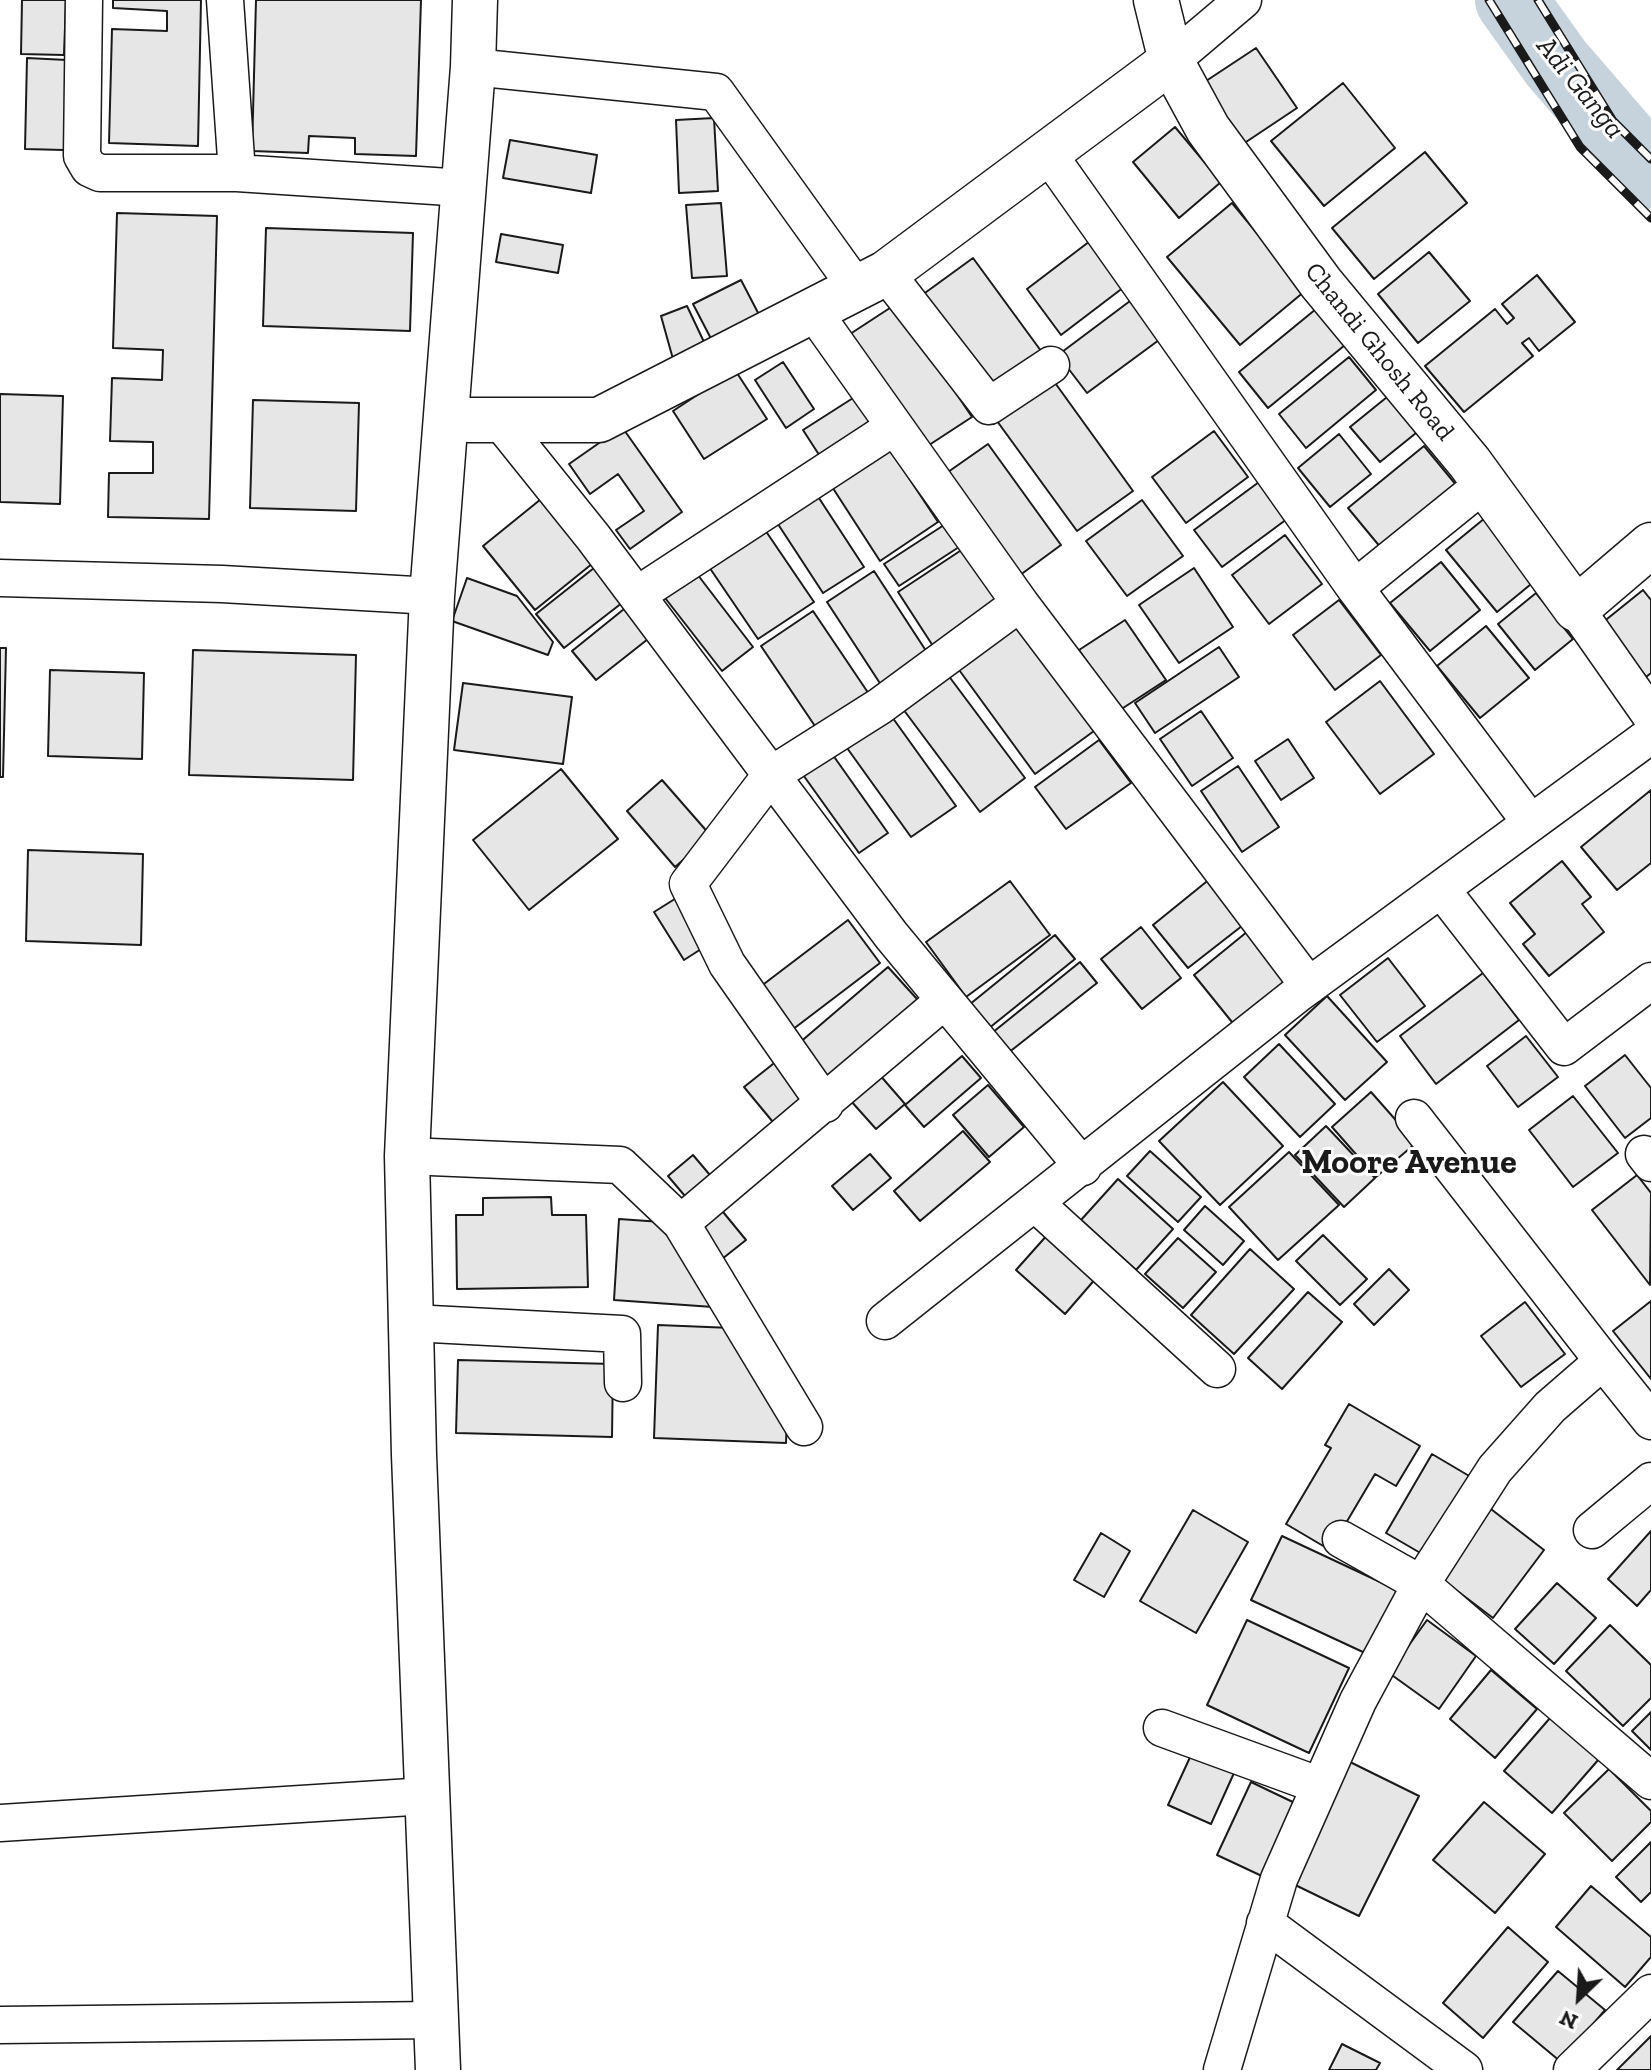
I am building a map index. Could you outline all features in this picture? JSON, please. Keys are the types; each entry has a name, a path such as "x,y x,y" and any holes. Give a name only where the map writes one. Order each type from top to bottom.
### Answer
{"street":[{"path":"84,0 82,156 89,168 100,173 237,173 464,188"},
{"path":"225,0 237,173"},
{"path":"438,2070 407,1156 432,596 473,67 475,0"},
{"name":"Chandi Ghosh Road","path":"1156,0 1171,61 1208,129 1321,283 1485,483 1576,609"},
{"path":"446,420 599,420 813,311 871,280 1049,155 1171,61 1243,0"},
{"path":"473,67 716,92 871,280 989,406 1051,365"},
{"path":"1049,155 1355,588 1531,823"},
{"path":"813,311 1020,603 1309,986"},
{"path":"499,420 637,595 891,935 1083,1167"},
{"path":"637,595 894,427"},
{"path":"1355,588 1485,483"},
{"path":"1651,545 1576,609 1651,716"},
{"path":"0,578 222,584 432,596"},
{"path":"825,1104 727,964 688,884 771,775 880,706 1020,603"},
{"path":"885,1321 1309,986 1651,735"},
{"path":"1441,889 1564,1047 1651,981"},
{"path":"681,1223 945,1000"},
{"path":"1414,1118 1651,1421"},
{"path":"407,1156 620,1165 681,1223 804,1427"},
{"path":"1035,1203 1217,1369"},
{"path":"412,1323 622,1334 623,1383"},
{"path":"1222,2070 1265,1923 1318,1785 1358,1701 1421,1584 1495,1469 1550,1407 1603,1361"},
{"path":"1592,1530 1651,1481"},
{"path":"1341,1539 1421,1584 1651,1781"},
{"path":"1162,1728 1318,1785"},
{"path":"0,1823 427,1796"},
{"path":"1265,1923 1464,2070"},
{"path":"1572,2070 1651,1993"},
{"path":"0,2025 436,2020"}],"building":[{"path":"22,0 66,0 64,55 21,54"},
{"path":"113,0 201,0 198,146 109,143 112,29 167,31 167,11 113,8"},
{"path":"256,0 421,0 416,156 355,154 355,138 309,136 308,153 252,151"},
{"path":"1256,48 1297,108 1243,144 1203,83"},
{"path":"27,58 67,60 64,150 25,149"},
{"path":"1343,83 1395,148 1324,206 1271,141"},
{"path":"714,118 718,191 679,193 676,120"},
{"path":"1175,127 1221,182 1179,218 1133,162"},
{"path":"510,140 597,155 591,193 503,178"},
{"path":"1425,152 1467,203 1374,279 1332,228"},
{"path":"721,203 727,276 692,278 686,205"},
{"path":"1232,203 1305,291 1240,345 1167,257"},
{"path":"117,213 217,216 209,519 108,517 109,473 153,473 153,442 110,441 112,378 162,380 163,350 113,348"},
{"path":"266,228 413,233 410,331 263,326"},
{"path":"501,234 563,245 558,273 496,262"},
{"path":"1094,238 1128,284 1061,335 1027,289"},
{"path":"1429,252 1470,301 1418,343 1378,294"},
{"path":"973,258 1044,355 989,394 918,298"},
{"path":"1537,275 1575,322 1539,351 1529,338 1522,343 1533,356 1464,412 1425,366 1495,309 1507,324 1514,318 1502,304"},
{"path":"741,280 768,332 720,356 693,304"},
{"path":"1130,301 1159,340 1087,393 1058,355"},
{"path":"896,304 972,417 923,449 847,336"},
{"path":"687,306 713,361 678,377 661,316"},
{"path":"1316,309 1345,345 1268,408 1239,372"},
{"path":"1349,357 1376,390 1306,448 1279,414"},
{"path":"783,362 814,409 786,428 755,380"},
{"path":"735,370 767,419 704,459 673,411"},
{"path":"1053,380 1133,491 1077,531 997,421"},
{"path":"864,391 885,424 825,464 803,430"},
{"path":"1392,393 1421,429 1380,462 1350,427"},
{"path":"0,394 63,396 60,504 0,502"},
{"path":"253,400 359,403 356,511 250,508"},
{"path":"622,427 682,512 630,549 616,530 644,511 618,474 590,494 569,464"},
{"path":"1214,431 1248,477 1186,523 1152,477"},
{"path":"1339,434 1371,474 1330,507 1298,468"},
{"path":"885,442 938,522 880,561 827,479"},
{"path":"988,444 1061,545 1012,581 938,479"},
{"path":"1424,446 1462,492 1386,554 1348,508"},
{"path":"1259,482 1287,519 1222,567 1194,530"},
{"path":"815,492 864,567 823,593 774,518"},
{"path":"546,495 598,559 535,610 483,546"},
{"path":"1142,500 1183,556 1127,596 1086,541"},
{"path":"1485,518 1536,580 1497,612 1446,550"},
{"path":"761,524 814,602 758,639 705,561"},
{"path":"944,525 959,547 899,586 884,564"},
{"path":"1285,535 1322,584 1269,624 1232,575"},
{"path":"963,549 999,603 933,646 898,592"},
{"path":"1441,562 1480,610 1430,651 1390,603"},
{"path":"599,564 627,599 564,648 536,614"},
{"path":"1194,568 1233,627 1179,663 1139,605"},
{"path":"694,570 753,647 722,671 662,594"},
{"path":"874,571 932,660 885,691 827,602"},
{"path":"467,578 517,596 553,642 548,655 452,621"},
{"path":"1643,590 1651,600 1651,673 1646,677 1602,623"},
{"path":"1536,593 1573,639 1535,670 1498,624"},
{"path":"1339,600 1381,655 1335,690 1293,635"},
{"path":"624,609 648,639 596,680 572,651"},
{"path":"813,611 873,700 821,735 761,646"},
{"path":"1012,620 1094,731 1035,774 954,663"},
{"path":"1125,620 1166,680 1120,710 1079,650"},
{"path":"1486,626 1529,678 1480,718 1437,666"},
{"path":"1219,647 1239,677 1155,733 1135,703"},
{"path":"0,648 6,648 3,777 0,777"},
{"path":"193,650 356,655 353,780 189,775"},
{"path":"50,670 144,673 142,759 48,756"},
{"path":"945,671 1025,778 980,812 900,705"},
{"path":"1380,681 1434,754 1380,794 1326,722"},
{"path":"463,683 572,697 563,764 454,750"},
{"path":"887,710 956,806 911,837 842,741"},
{"path":"1201,711 1233,758 1192,786 1160,739"},
{"path":"1288,739 1314,778 1281,800 1255,761"},
{"path":"1099,740 1131,783 1066,829 1035,787"},
{"path":"830,751 888,833 859,853 801,772"},
{"path":"1238,766 1279,827 1242,852 1201,791"},
{"path":"561,769 618,839 529,910 473,840"},
{"path":"662,780 711,836 675,867 627,811"},
{"path":"1651,790 1651,863 1617,890 1581,847"},
{"path":"28,850 143,854 141,945 26,941"},
{"path":"1562,861 1591,897 1582,904 1604,932 1549,976 1523,944 1535,934 1510,903"},
{"path":"1211,878 1247,922 1188,968 1153,925"},
{"path":"1010,881 1050,935 966,997 926,942"},
{"path":"678,897 709,944 684,960 654,912"},
{"path":"848,920 880,963 788,1033 756,990"},
{"path":"1141,927 1181,978 1142,1009 1101,959"},
{"path":"1253,927 1300,985 1240,1032 1194,975"},
{"path":"1055,935 1075,959 983,1033 964,1009"},
{"path":"1388,958 1425,1006 1377,1042 1340,995"},
{"path":"1080,962 1097,983 1003,1057 987,1037"},
{"path":"888,967 926,1009 828,1093 791,1050"},
{"path":"1483,973 1519,1020 1436,1084 1400,1036"},
{"path":"1327,996 1387,1062 1345,1100 1285,1035"},
{"path":"1526,1036 1558,1077 1518,1107 1487,1066"},
{"path":"1279,1044 1335,1104 1300,1137 1244,1077"},
{"path":"1625,1055 1651,1088 1651,1118 1625,1138 1585,1086"},
{"path":"962,1056 981,1078 924,1127 905,1105"},
{"path":"778,1060 815,1106 782,1133 744,1087"},
{"path":"872,1066 905,1104 876,1129 842,1091"},
{"path":"1223,1082 1283,1146 1220,1205 1159,1141"},
{"path":"988,1085 1024,1127 989,1157 953,1115"},
{"path":"1371,1092 1416,1143 1376,1177 1332,1127"},
{"path":"1573,1096 1618,1153 1573,1187 1529,1130"},
{"path":"1326,1126 1375,1178 1344,1207 1295,1155"},
{"path":"963,1131 990,1162 920,1221 894,1191"},
{"path":"1150,1151 1201,1197 1178,1222 1127,1176"},
{"path":"1289,1152 1339,1205 1278,1260 1229,1207"},
{"path":"870,1154 891,1178 853,1210 832,1186"},
{"path":"693,1155 715,1181 690,1202 668,1176"},
{"path":"1637,1175 1651,1193 1650,1285 1592,1210"},
{"path":"1118,1179 1173,1229 1136,1270 1081,1220"},
{"path":"551,1197 552,1215 586,1215 588,1287 457,1289 456,1215 483,1215 483,1198"},
{"path":"1205,1206 1244,1241 1223,1265 1184,1230"},
{"path":"719,1207 746,1240 717,1263 690,1231"},
{"path":"619,1219 676,1223 713,1307 614,1300"},
{"path":"1049,1233 1097,1277 1065,1314 1016,1270"},
{"path":"1323,1235 1367,1279 1340,1305 1296,1261"},
{"path":"1178,1238 1216,1272 1183,1308 1145,1274"},
{"path":"1250,1249 1294,1289 1234,1354 1191,1315"},
{"path":"1389,1269 1409,1290 1374,1325 1354,1304"},
{"path":"1308,1292 1342,1322 1282,1389 1248,1358"},
{"path":"1651,1301 1651,1379 1613,1331"},
{"path":"1525,1302 1565,1354 1521,1387 1481,1336"},
{"path":"658,1325 732,1328 787,1413 786,1443 654,1438"},
{"path":"458,1360 613,1364 612,1437 456,1433"},
{"path":"1349,1404 1420,1446 1396,1486 1375,1474 1330,1550 1286,1524 1331,1448 1325,1445"},
{"path":"1432,1454 1476,1480 1429,1558 1386,1533"},
{"path":"1487,1506 1544,1550 1493,1618 1435,1574"},
{"path":"1193,1510 1248,1542 1196,1633 1140,1601"},
{"path":"1651,1531 1651,1590 1637,1606 1608,1579"},
{"path":"1101,1533 1130,1551 1104,1597 1074,1580"},
{"path":"1282,1536 1408,1595 1378,1659 1251,1600"},
{"path":"1557,1583 1596,1618 1554,1664 1515,1629"},
{"path":"1247,1620 1349,1668 1309,1753 1207,1705"},
{"path":"1427,1620 1476,1656 1439,1709 1389,1673"},
{"path":"1610,1625 1651,1665 1651,1698 1623,1726 1566,1671"},
{"path":"1491,1670 1537,1709 1495,1758 1450,1719"},
{"path":"1651,1712 1651,1750 1632,1731"},
{"path":"1550,1718 1599,1759 1552,1813 1504,1771"},
{"path":"1192,1753 1234,1773 1211,1824 1168,1805"},
{"path":"1346,1760 1419,1796 1359,1916 1287,1881"},
{"path":"1609,1769 1651,1811 1651,1822 1612,1861 1564,1813"},
{"path":"1251,1782 1297,1804 1264,1877 1217,1855"},
{"path":"1484,1802 1545,1854 1495,1913 1433,1860"},
{"path":"1651,1842 1651,1892 1641,1902 1616,1877"},
{"path":"1591,1886 1651,1937 1651,1957 1625,1987 1556,1927"},
{"path":"1508,1927 1548,1962 1483,2038 1443,2003"},
{"path":"1558,1971 1605,2010 1561,2062 1513,2022"},
{"path":"1651,2036 1651,2070 1617,2070"},
{"path":"1342,2044 1380,2063 1376,2070 1329,2070"}],"waterway":[{"name":"Adi Ganga","path":"1511,0 1556,63 1651,173"}],"railway":[{"path":"1489,0 1580,147 1651,218"},
{"path":"1538,0 1613,121 1651,159"}],"district":[{"name":"Moore Avenue","path":"1409,1163"}]}
